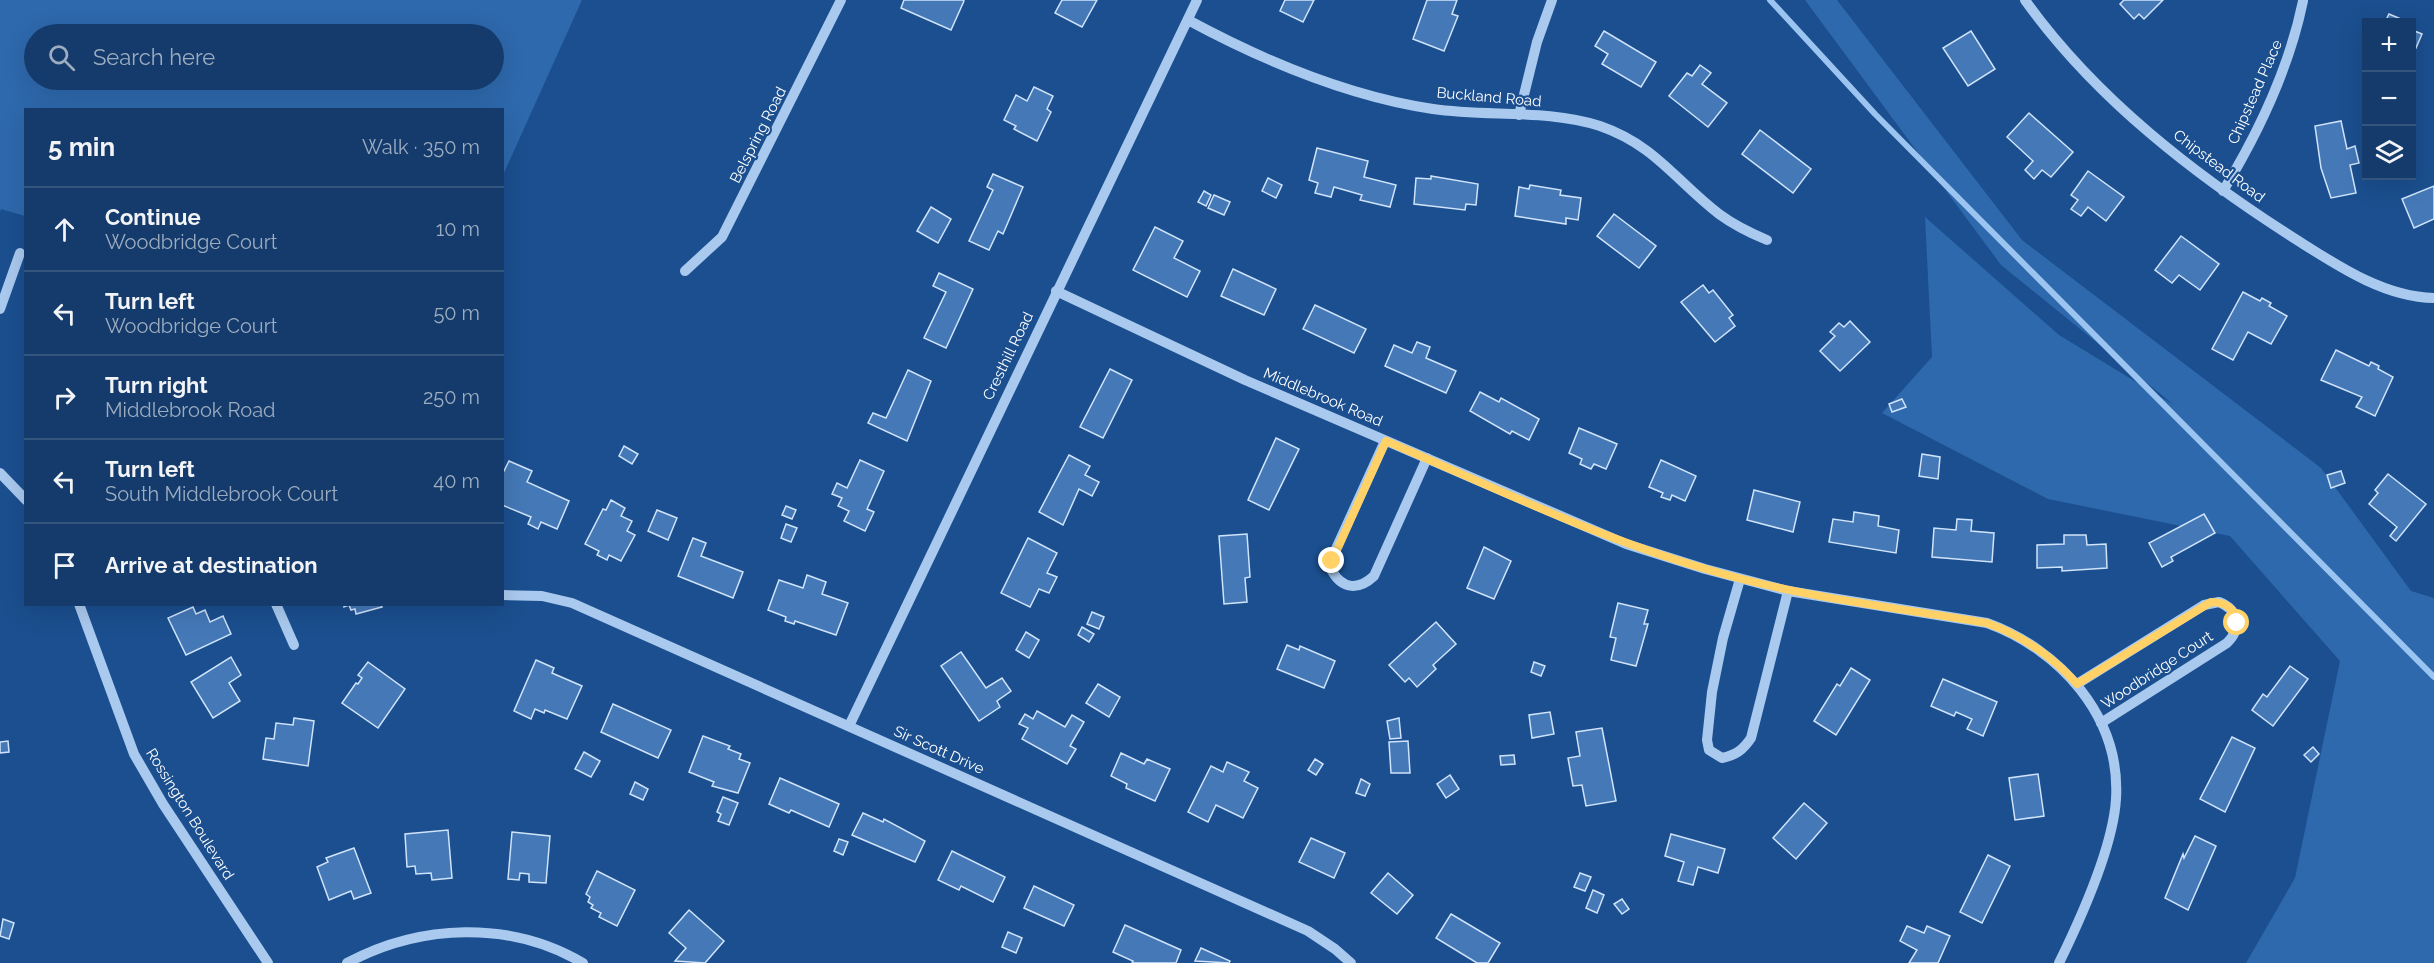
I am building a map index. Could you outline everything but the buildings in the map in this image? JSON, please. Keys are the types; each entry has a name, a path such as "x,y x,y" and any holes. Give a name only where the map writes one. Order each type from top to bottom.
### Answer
{"street":[{"name":"Belspring Road","path":"686,271 722,237 841,0"},
{"name":"Cresthill Road","path":"849,726 1197,0"},
{"path":"1519,115 1537,42 1552,0"},
{"name":"Chipstead Road","path":"2025,0 2068,54 2111,98 2223,191 2328,259 2369,281 2396,292 2434,298"},
{"name":"Chipstead Place","path":"2223,191 2263,117 2282,76 2296,38 2303,1"},
{"name":"Buckland Road","path":"1188,20 1250,54 1310,77 1371,95 1433,109 1568,119 1599,126 1645,147 1718,213 1741,229 1767,240"},
{"path":"0,309 20,253"},
{"name":"Middlebrook Road","path":"1056,291 1145,335 1626,544 1740,579 1788,591 1987,623 2013,632 2036,646 2077,684 2101,723 2111,749 2116,774 2113,818 2097,874 2059,963"},
{"path":"1386,441 1335,551 1332,571 1344,585 1353,587 1366,584 1374,576 1427,458"},
{"path":"0,473 24,498"},
{"path":"1740,579 1723,638 1707,740 1709,750 1722,758 1734,756 1744,749 1751,738 1788,591"},
{"name":"Sir Scott Drive","path":"504,595 542,596 568,602 1308,931 1351,963"},
{"name":"Woodbridge Court","path":"2077,684 2204,605 2219,602 2232,609 2236,616 2236,631 2226,643 2101,723"},
{"name":"Rossington Boulevard","path":"80,606 134,754 163,804 268,963"},
{"path":"277,606 294,645"},
{"path":"347,963 383,946 421,935 461,931 501,934 541,945 582,963"}],"shaded area":[{"path":"0,0 582,0 504,173 504,108 24,108 24,216 1,209 0,212"},
{"path":"1805,0 1837,0 2022,240 2321,468 2411,591 2434,598 2434,963 2246,963 2295,878 2340,661 2230,536 2048,499 1882,413 1932,357 1925,217 2059,335 2174,405 2001,265"}],"waterway":[{"path":"1770,0 1875,114 2434,677"}],"route":[{"path":"1332,561 1386,441 1626,544 1705,569 1788,591 1987,623 2013,632 2036,646 2077,684 2211,602 2219,602 2232,609 2237,623"}]}
